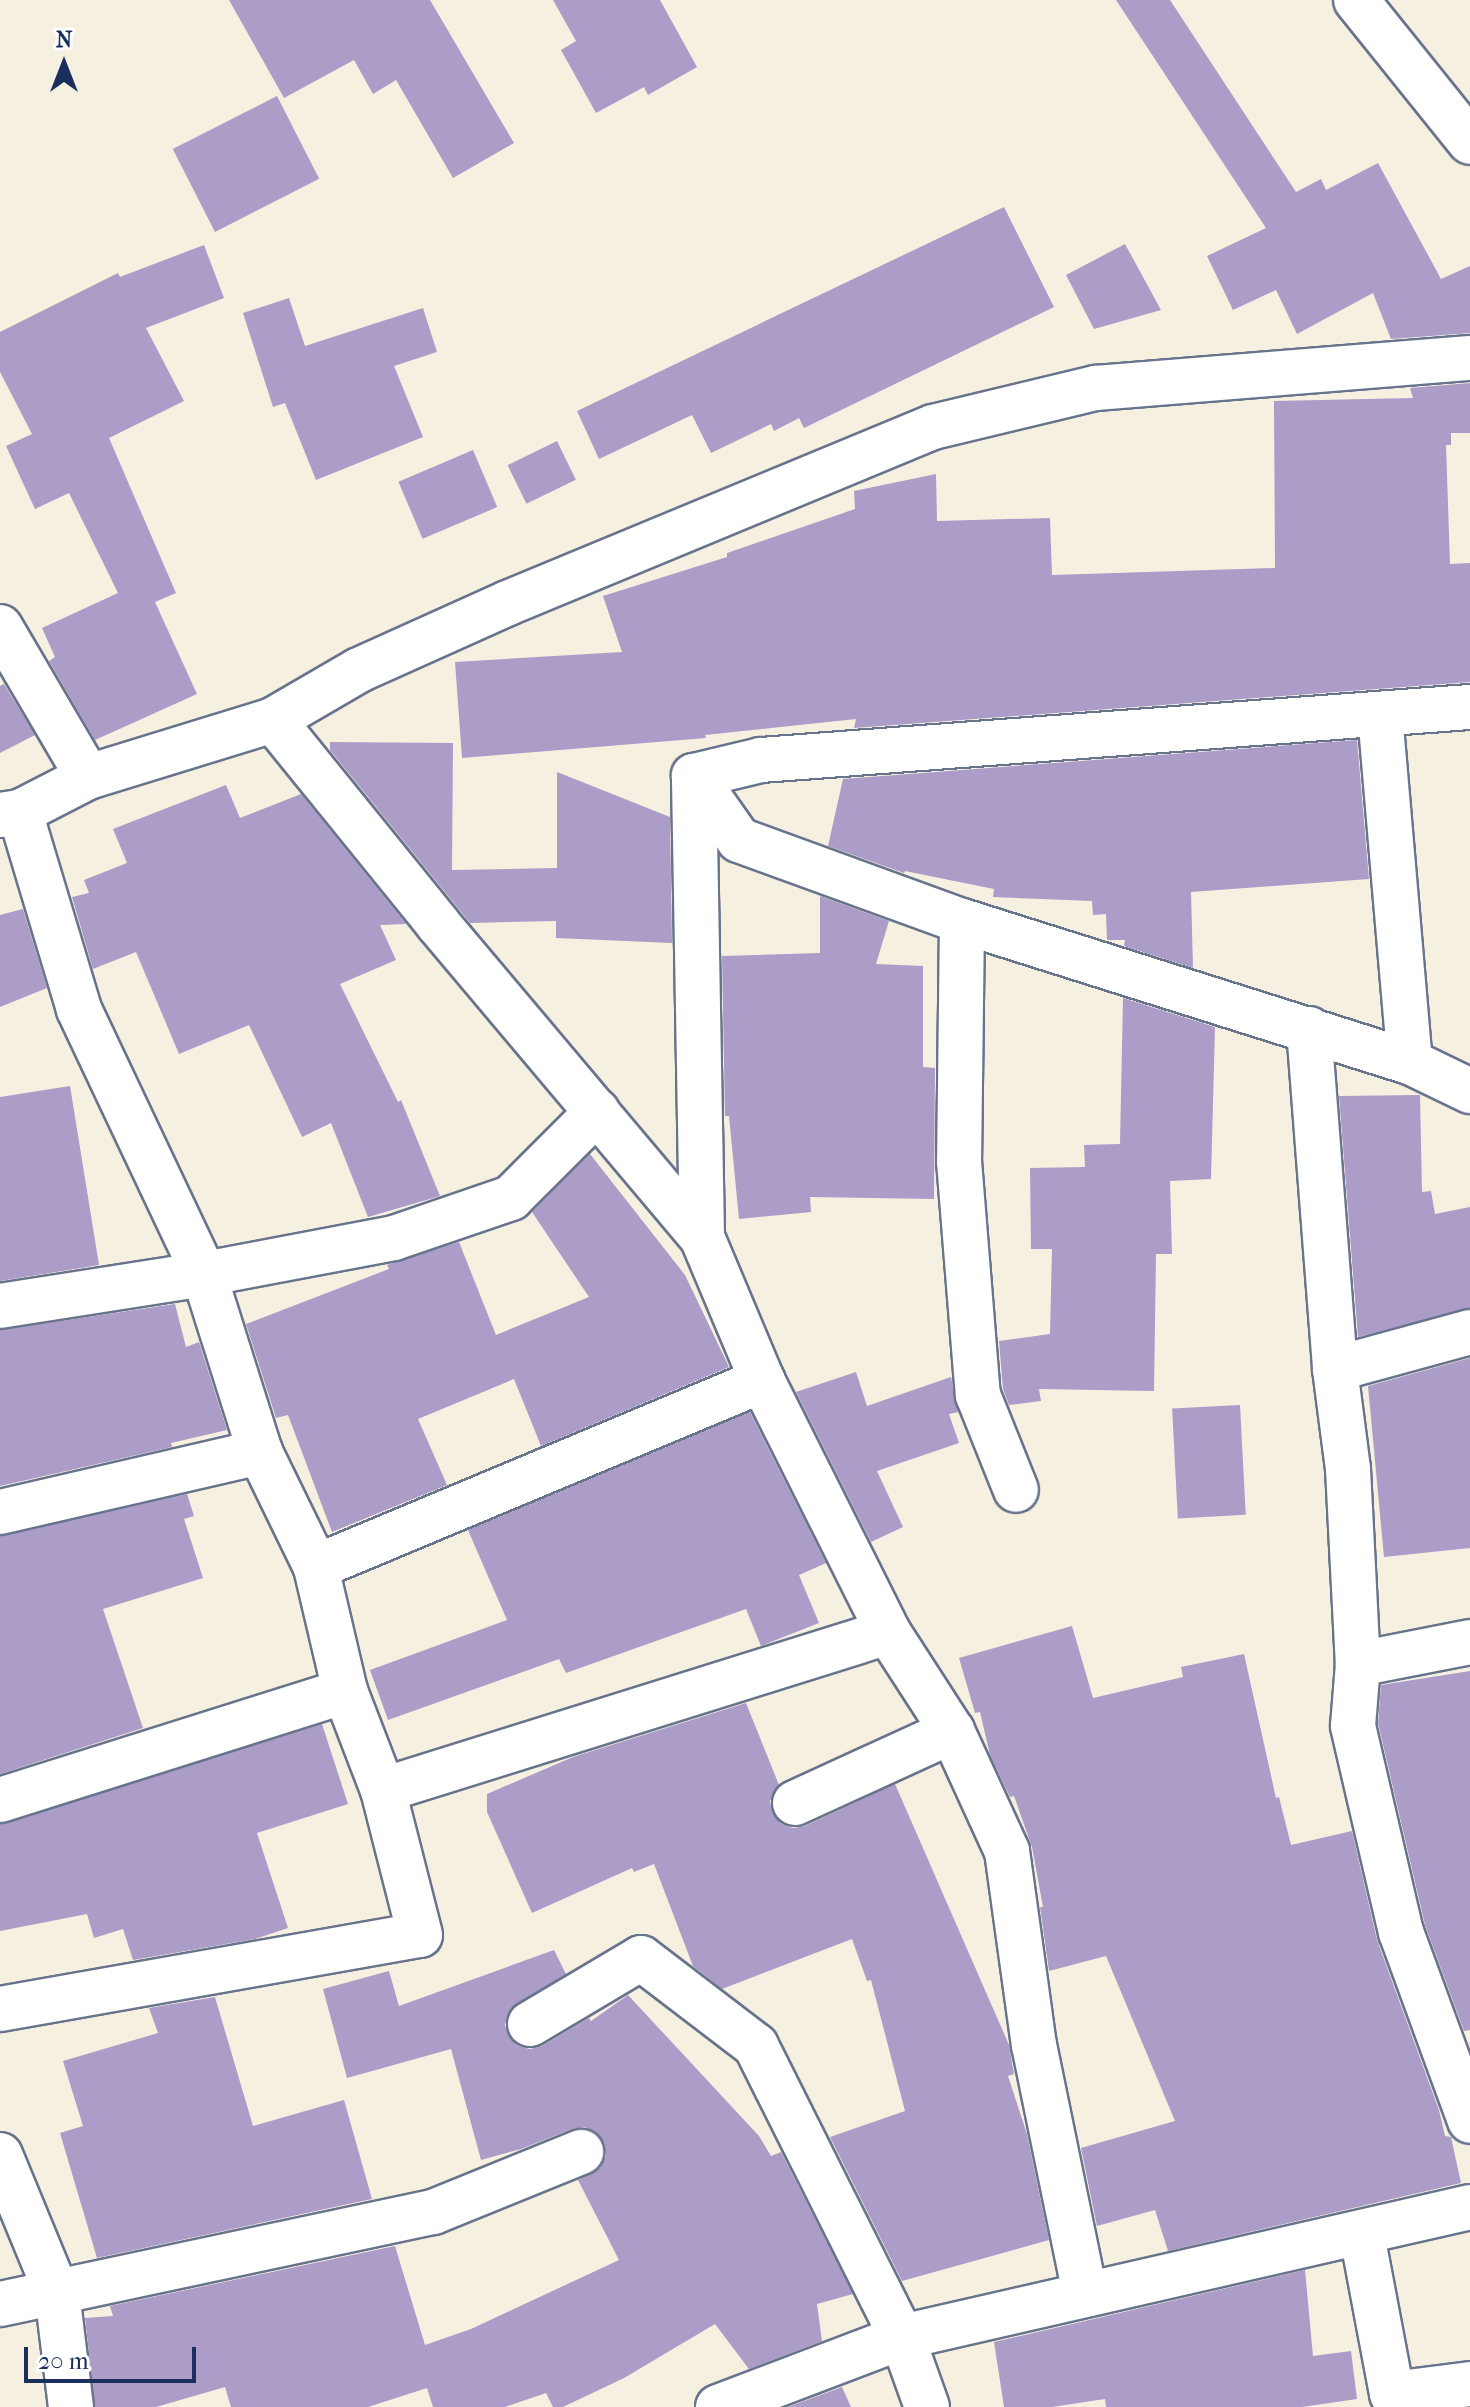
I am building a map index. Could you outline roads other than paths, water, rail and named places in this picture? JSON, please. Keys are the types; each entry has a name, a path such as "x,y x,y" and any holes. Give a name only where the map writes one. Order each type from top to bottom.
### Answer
{"street":[{"path":"1356,0 1470,142"},
{"path":"0,2009 420,1935 383,1790 345,1691 316,1567 260,1452 204,1274 79,1009 10,814 88,777 273,720 359,670 494,609 933,427 1096,388 1470,358"},
{"path":"0,627 88,777"},
{"path":"694,776 761,760 1470,707"},
{"path":"1380,714 1410,1062"},
{"path":"273,720 702,1237 762,1380 888,1632 952,1731 1007,1851 1034,2045 1085,2293"},
{"path":"694,776 739,840 962,921 1410,1062 1470,1091"},
{"path":"694,776 702,1237"},
{"path":"962,921 959,1161 978,1395 1016,1490"},
{"path":"1309,1029 1335,1369 1348,1469 1358,1664 1353,1726 1401,1932 1470,2121"},
{"path":"0,1306 204,1274 394,1238 511,1198 597,1112"},
{"path":"1335,1369 1470,1332"},
{"path":"316,1567 762,1380"},
{"path":"0,1512 260,1452"},
{"path":"383,1790 888,1632"},
{"path":"1358,1664 1470,1642"},
{"path":"0,1800 345,1691"},
{"path":"795,1803 952,1731"},
{"path":"530,2024 641,1958 756,2046 902,2337 927,2407"},
{"path":"0,2304 433,2212 581,2152"},
{"path":"0,2155 57,2293 71,2407"},
{"path":"718,2407 902,2337 1085,2293 1362,2235 1470,2207"},
{"path":"1362,2235 1392,2394 1470,2384"}]}
